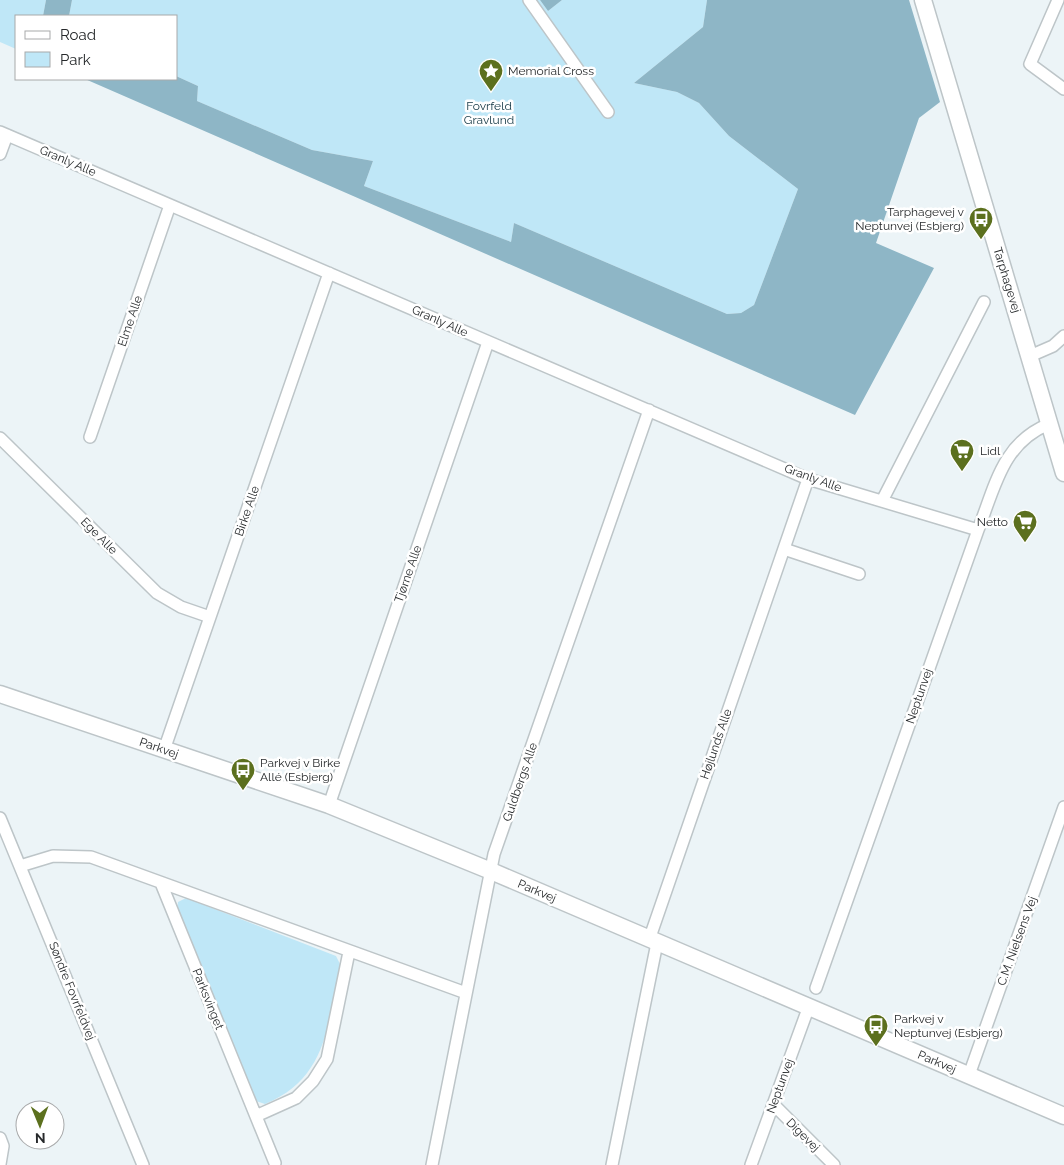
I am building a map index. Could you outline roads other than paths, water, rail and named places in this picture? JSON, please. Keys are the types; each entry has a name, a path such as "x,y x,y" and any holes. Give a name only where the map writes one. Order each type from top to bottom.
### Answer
{"street":[{"path":"528,0 608,112"},
{"name":"Tarphagevej","path":"923,0 1064,473"},
{"path":"1058,0 1030,64 1064,89"},
{"path":"0,154 3,134"},
{"name":"Granly Alle","path":"3,134 808,479 978,530"},
{"name":"Elme Alle","path":"90,437 170,205"},
{"name":"Birke Alle","path":"164,750 329,273"},
{"path":"882,501 984,302"},
{"path":"1030,356 1053,346 1064,336"},
{"name":"Tjørne Alle","path":"329,805 488,342"},
{"name":"Guldbergs Alle","path":"432,1165 494,854 649,410"},
{"name":"Neptunvej","path":"816,988 978,530 1006,460 1025,436 1049,424"},
{"name":"Ege Alle","path":"0,438 157,593 181,607 210,617"},
{"name":"Højlunds Alle","path":"612,1165 653,941 808,479"},
{"path":"784,549 859,574"},
{"name":"Parkvej","path":"0,694 329,805 491,871 1064,1116"},
{"name":"C.M. Nielsens Vej","path":"969,1075 1064,808"},
{"name":"Søndre Fovrfeldvej","path":"0,818 143,1165"},
{"path":"20,866 53,856 91,857 466,993"},
{"name":"Parksvinget","path":"161,883 275,1162"},
{"path":"256,1116 296,1098 313,1081 327,1058 349,952"},
{"name":"Neptunvej","path":"751,1165 809,1006"},
{"name":"Digevej","path":"773,1104 834,1165"},
{"path":"0,1138 3,1146 0,1164"}],"place":[{"name":"Memorial Cross","path":"491,92"},
{"name":"Tarphagevej v Neptunvej (Esbjerg)","path":"981,240"},
{"name":"Lidl","path":"962,472"},
{"name":"Netto","path":"1025,543"},
{"name":"Parkvej v Birke Allé (Esbjerg)","path":"243,791"},
{"name":"Parkvej v Neptunvej (Esbjerg)","path":"876,1047"}],"park label":[{"name":"Fovrfeld Gravlund","path":"489,113"}]}
